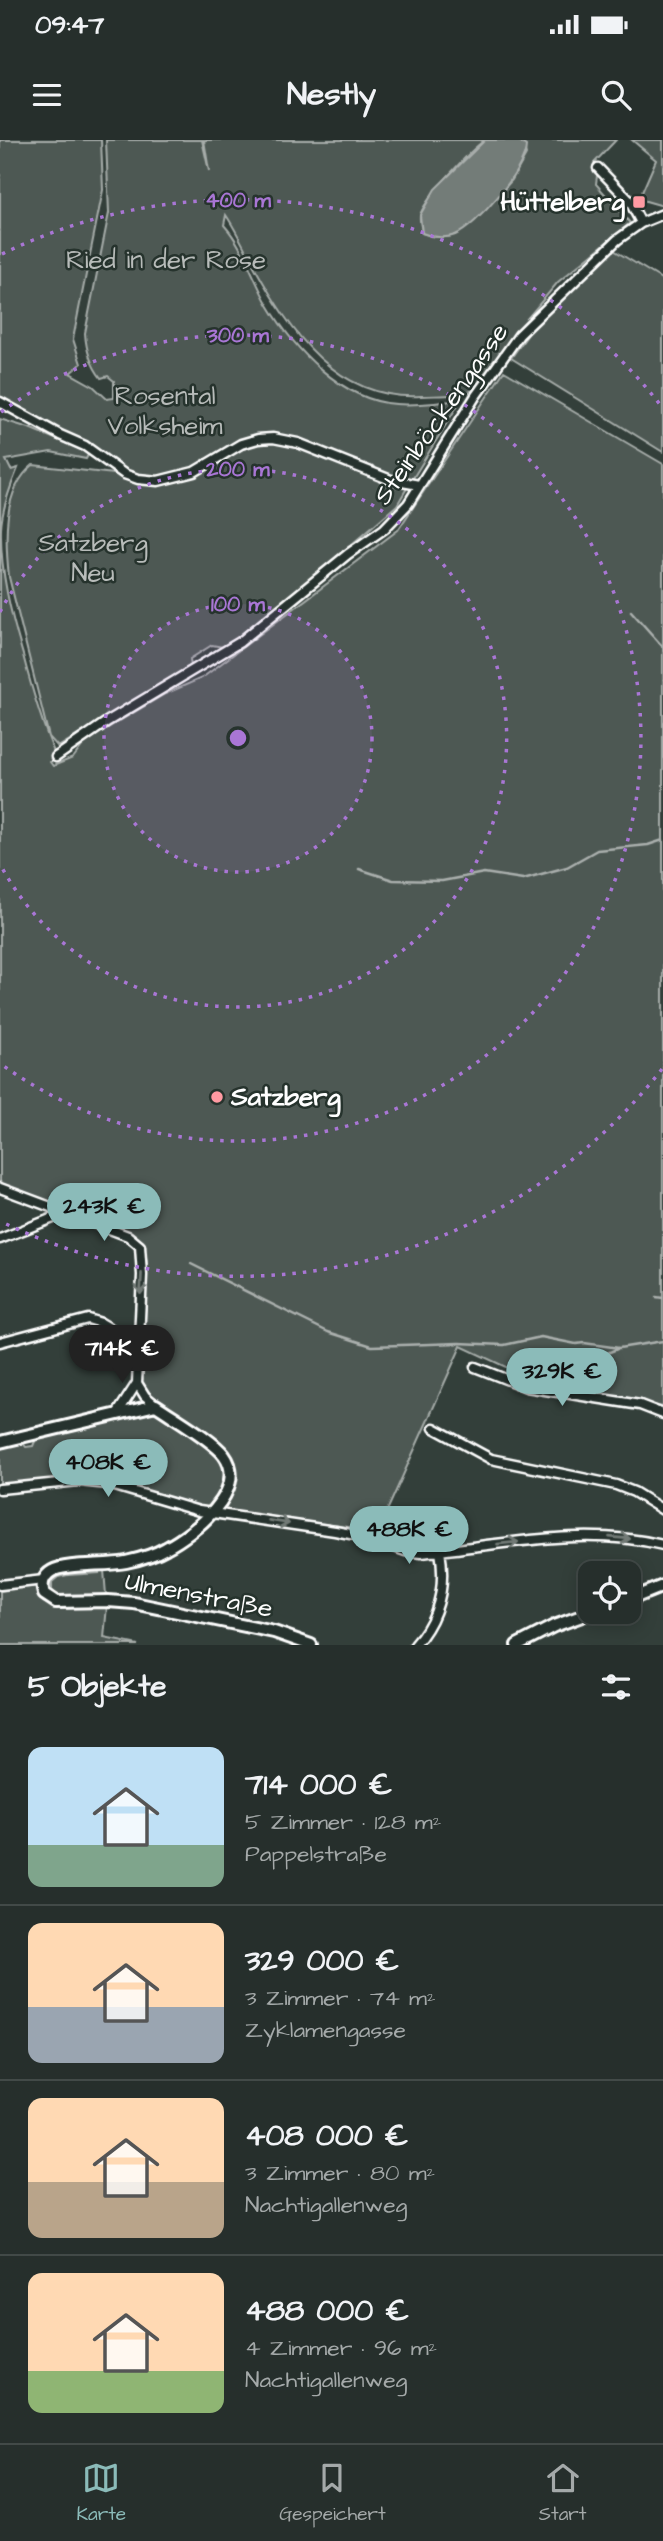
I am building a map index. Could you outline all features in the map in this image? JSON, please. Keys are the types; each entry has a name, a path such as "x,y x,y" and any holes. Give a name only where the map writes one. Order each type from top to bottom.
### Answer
{"street":[{"path":"598,168 629,200 641,223"},
{"name":"Steinböckengasse","path":"56,757 108,721 252,634 348,554 384,529 401,513 471,403 519,335 599,255 641,223 663,214"},
{"path":"0,402 85,446 124,474 138,480 158,481 194,472 242,444 272,438 298,443 391,480 419,485"},
{"path":"0,1188 128,1236 140,1246 142,1275 136,1383 117,1414"},
{"path":"0,1239 66,1213"},
{"path":"0,1342 88,1319 101,1323 138,1345"},
{"path":"475,1367 526,1387 640,1405 663,1414"},
{"path":"136,1383 156,1405"},
{"path":"0,1442 156,1405"},
{"name":"Ulmenstraße","path":"156,1405 219,1450 228,1461 231,1475 229,1490 211,1512 181,1539 161,1551 126,1562 56,1570 44,1580 44,1594 55,1602 134,1603 274,1632 311,1645"},
{"path":"434,1428 491,1459 616,1485 634,1492 663,1510"},
{"path":"0,1489 79,1481 104,1484 199,1511 366,1537 405,1551 440,1551 576,1536 632,1539 663,1545"},
{"path":"415,1645 423,1636 440,1597 443,1569 440,1551"},
{"path":"0,1585 44,1580"},
{"path":"641,1595 663,1586"},
{"path":"517,1645 578,1617"}],"green space":[{"path":"0,140 101,140 103,190 73,339 81,364 70,373 93,386 107,399 114,398 114,381 108,376 101,378 97,373 90,357 85,333 109,213 106,140 202,140 209,171 204,140 485,140 448,176 423,209 420,218 422,233 435,237 455,235 484,211 512,180 526,155 523,142 518,140 616,140 594,163 598,168 596,184 630,223 558,282 514,334 474,390 455,395 421,396 391,395 365,387 341,375 320,358 301,338 268,291 226,215 224,225 243,253 268,305 291,339 321,370 339,383 376,401 412,404 461,400 413,478 385,474 335,453 381,480 407,488 397,505 284,603 235,640 223,647 212,645 190,659 191,666 58,747 49,737 9,577 8,517 16,488 23,475 33,465 114,474 152,486 190,477 222,460 216,455 185,471 162,476 127,472 0,398"},
{"path":"632,140 663,140 663,206 639,199 656,160"},
{"path":"612,249 663,280 663,452 511,358 534,326"},
{"path":"504,371 663,464 663,1407 536,1381 461,1346 378,1531 203,1508 118,1484 0,1486 0,1448 23,1443 26,1447 33,1446 36,1439 149,1413 156,1413 170,1421 163,1407 141,1380 147,1265 140,1241 127,1232 0,1184 0,419 89,453 86,459 51,452 6,460 11,470 18,468 2,521 4,577 30,681 56,757 50,762 53,766 73,758 86,741 165,694 202,678 398,530"},
{"path":"104,1570 106,1595 58,1596 52,1590 52,1582 58,1577 99,1573"},
{"path":"37,1586 43,1602 61,1609 107,1606 104,1638 138,1645 0,1645 0,1591"}],"shaded area":[{"path":"485,140 518,140 526,146 524,156 509,182 487,209 464,230 447,237 422,233 420,215 435,189"}],"waterway":[{"path":"631,611 663,647"},
{"path":"359,869 393,880 442,881 484,873 523,879 567,867 597,850 648,845 663,840"},
{"path":"191,1264 328,1332 372,1346 459,1343 504,1345 541,1337 619,1348 663,1341"},
{"path":"656,1297 663,1298"},
{"path":"566,1370 617,1349"}],"place":[{"name":"Hüttelberg","path":"639,202"},
{"name":"Satzberg","path":"217,1097"}],"park label":[{"name":"Ried in der Rose","path":"166,260"},
{"name":"Rosental Volksheim","path":"165,411"},
{"name":"Satzberg Neu","path":"93,558"}]}
